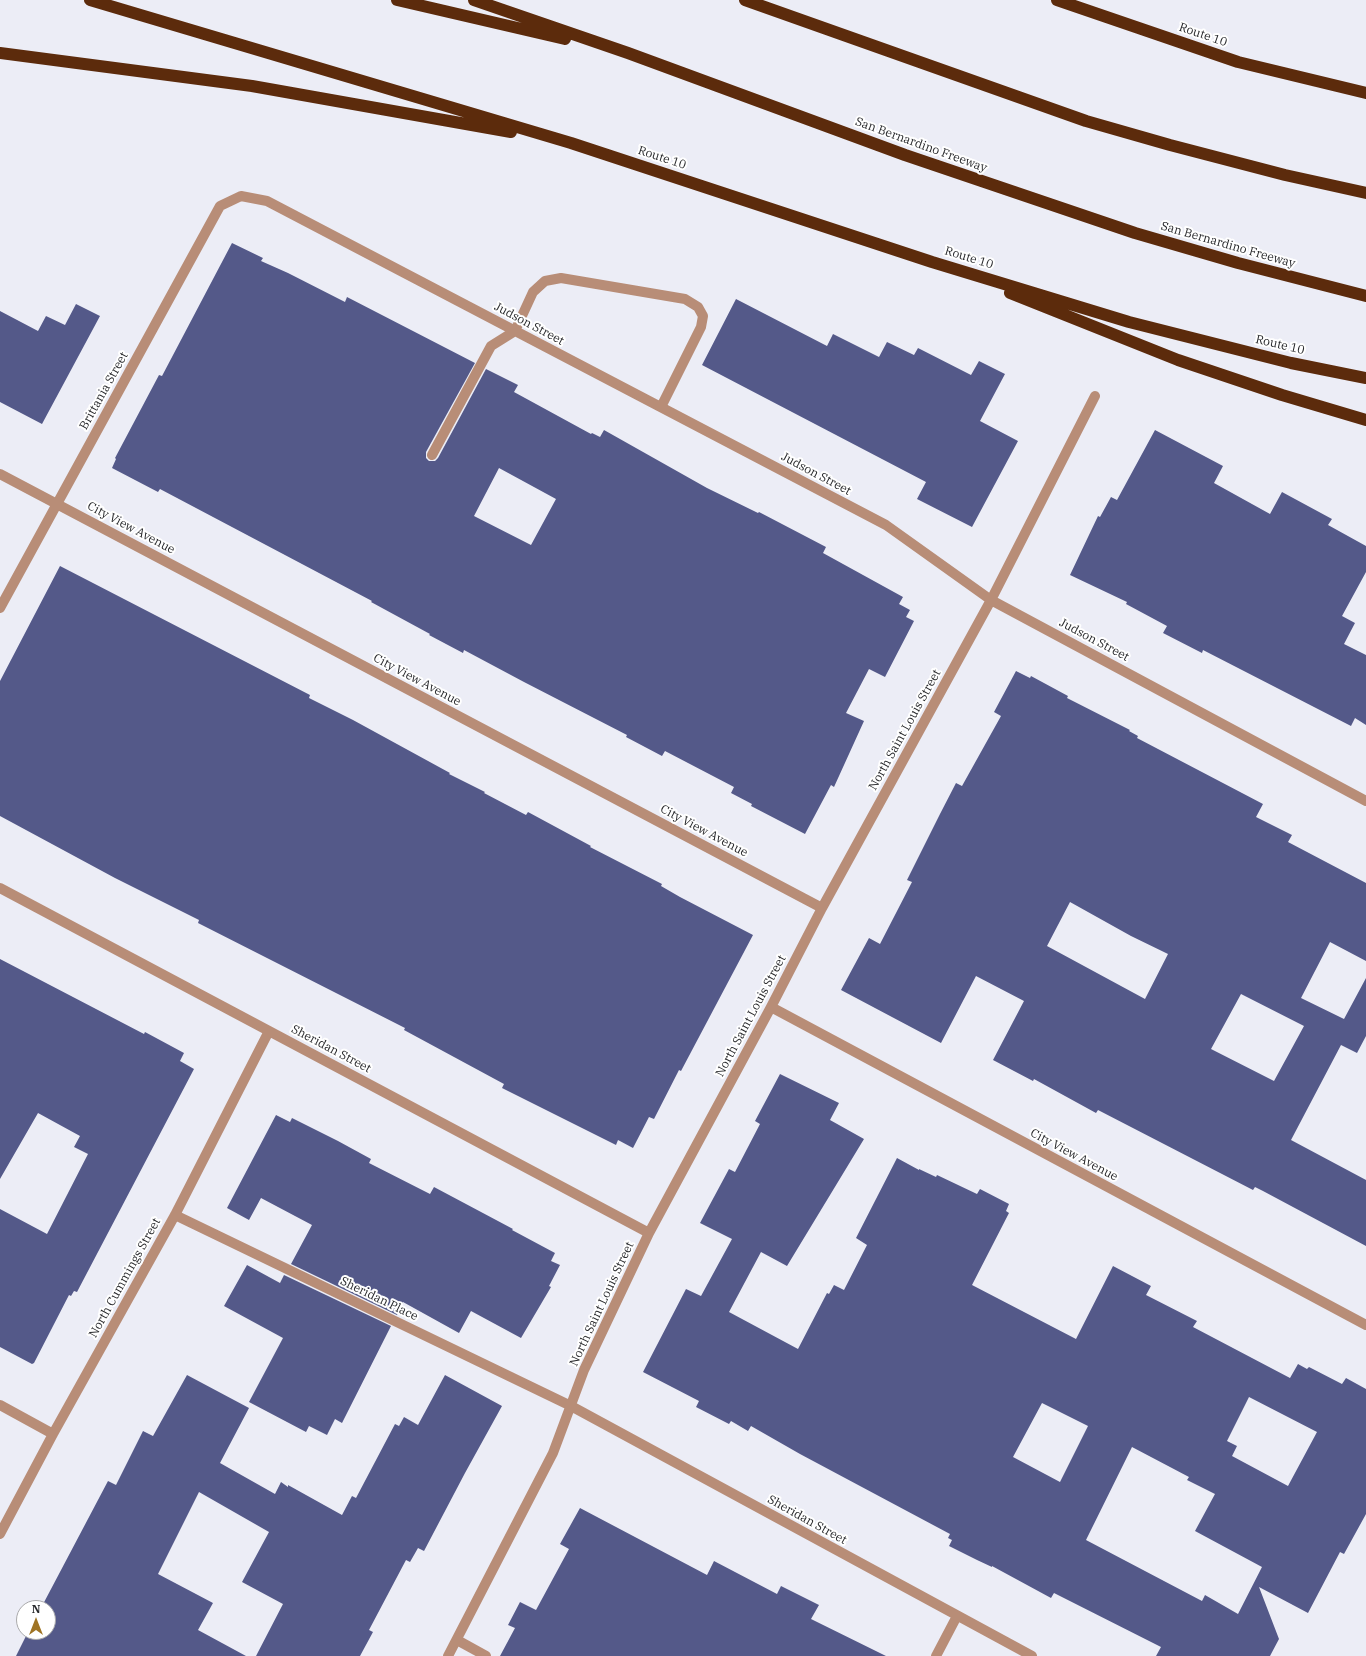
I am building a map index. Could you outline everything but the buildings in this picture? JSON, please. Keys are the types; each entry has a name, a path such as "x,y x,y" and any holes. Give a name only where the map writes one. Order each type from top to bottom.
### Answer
{"highway":[{"path":"90,0 571,143"},
{"path":"397,0 628,53"},
{"name":"San Bernardino Freeway","path":"474,0 628,53 905,155 1135,233 1245,265 1366,296"},
{"path":"745,0 1086,122 1269,171 1366,193"},
{"name":"Route 10","path":"1057,0 1238,62 1366,94"},
{"path":"0,53 252,86 571,143"},
{"name":"Route 10","path":"571,143 932,262 1130,322 1291,363 1366,378"},
{"path":"932,262 1178,360 1282,395 1366,420"}],"street":[{"name":"Judson Street","path":"241,196 267,201 886,525 991,600 1366,801"},
{"name":"Brittania Street","path":"0,608 220,206 241,196"},
{"path":"432,455 491,346 516,331 533,292 545,281 561,278 685,299 698,307 703,316 701,327 661,408"},
{"name":"North Saint Louis Street","path":"448,1656 553,1453 584,1370 649,1233 771,1007 822,908 991,600 1095,396"},
{"name":"City View Avenue","path":"0,474 822,908"},
{"name":"Sheridan Street","path":"0,888 649,1233"},
{"name":"City View Avenue","path":"771,1007 1366,1325"},
{"name":"North Cummings Street","path":"0,1534 53,1434 175,1215 269,1031"},
{"name":"Sheridan Place","path":"175,1215 571,1406"},
{"path":"0,1406 53,1434"},
{"name":"Sheridan Street","path":"571,1406 1032,1656"},
{"path":"936,1656 957,1616"},
{"path":"457,1640 486,1656"}]}
